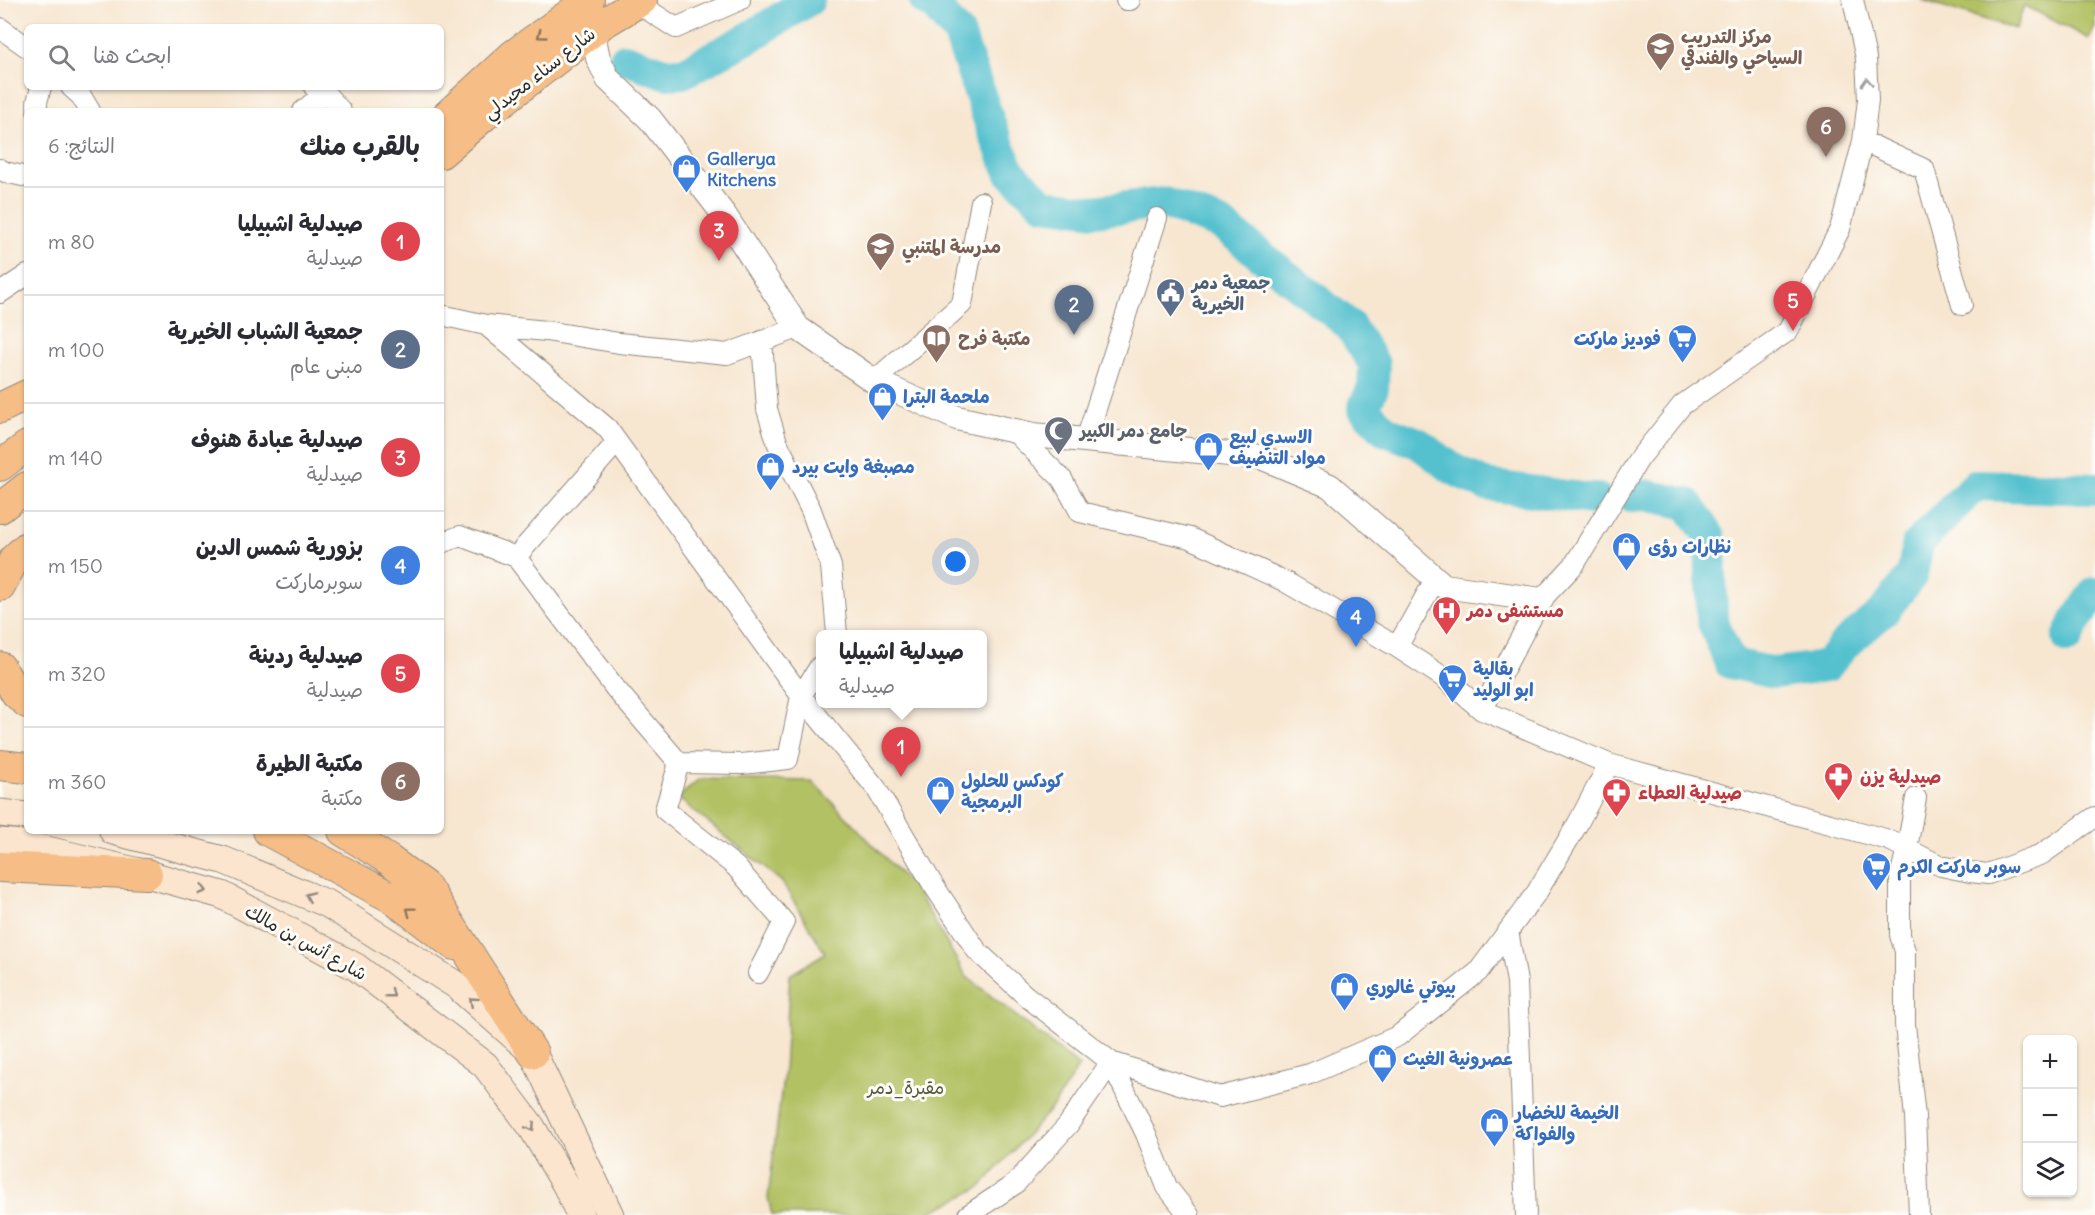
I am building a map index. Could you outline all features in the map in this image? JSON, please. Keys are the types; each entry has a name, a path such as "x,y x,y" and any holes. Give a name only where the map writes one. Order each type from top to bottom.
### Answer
{"main road":[{"name":"شارع سناء محيدلي","path":"444,150 484,116 594,8 640,1"},
{"path":"444,118 512,56 594,8"},
{"path":"0,408 24,396"},
{"path":"0,466 24,448"},
{"path":"0,508 24,489"},
{"path":"0,586 15,558 24,550"},
{"path":"0,667 16,693 24,700"},
{"path":"0,765 24,768"},
{"path":"0,813 24,816"},
{"name":"شارع أنس بن مالك","path":"124,834 222,860 328,904 456,986 533,1053 610,1215"},
{"path":"274,834 392,898 474,959"},
{"path":"348,834 426,887 533,1053"},
{"name":"شارع أنس بن مالك","path":"0,842 22,844 147,874 222,895 356,966 484,1065 531,1126 567,1187 580,1215"},
{"path":"0,867 147,874"},
{"path":"567,1187 592,1174"}],"street":[{"path":"640,1 676,28 740,0"},
{"path":"1482,710 1541,600 1574,565 1639,459 1682,405 1788,331 1840,229 1863,141 1868,100 1866,58 1853,0"},
{"path":"594,8 594,39 598,58 608,79 650,119 725,216 798,328 874,381 957,418 1033,435 1261,457 1330,486 1444,586 1541,600"},
{"path":"0,28 24,45"},
{"path":"37,108 40,90"},
{"path":"74,90 88,108"},
{"path":"305,108 319,90 338,108"},
{"path":"1863,141 1924,168 1962,305"},
{"path":"0,169 24,176"},
{"path":"874,381 962,304 981,201"},
{"path":"1086,440 1157,218"},
{"path":"0,292 24,277"},
{"path":"444,316 486,325 546,331 619,343 727,354 798,328"},
{"path":"486,325 607,428 801,696 876,788 932,884 977,951 1026,996 1111,1062 1220,1097 1310,1074 1398,1036 1478,972 1537,892 1577,825 1609,764"},
{"path":"762,341 766,409 777,442 811,510 831,566 837,630"},
{"path":"1013,430 1062,478 1080,512 1190,538 1284,581 1397,647 1443,677 1482,710 1609,764 1889,840 1941,866 1988,874 2043,854 2095,816"},
{"path":"516,557 617,442"},
{"path":"444,542 460,536 516,557 615,688 679,763 742,764 788,759 801,696 816,672"},
{"path":"1397,647 1436,578"},
{"path":"679,763 665,810 736,867 784,922 758,973"},
{"path":"1916,798 1900,877 1900,935 1905,951 1905,1025 1915,1117 1919,1215"},
{"path":"368,834 388,860"},
{"path":"1508,931 1517,982 1523,1211"},
{"path":"968,1215 1015,1184 1068,1125 1111,1062"},
{"path":"1111,1062 1146,1134 1167,1187 1189,1215"}],"green space":[{"path":"1922,0 2095,0 2095,27 2089,39 2024,5 2016,29"},
{"name":"مقبرة_دمر","path":"699,779 812,781 916,890 966,976 1079,1066 1055,1104 981,1187 925,1215 772,1215 768,1198 784,1070 790,975 825,953 782,882 678,798"}],"waterway":[{"path":"625,59 667,74 683,73 750,37 809,0"},
{"path":"925,0 935,6 959,34 992,129 1010,172 1043,204 1093,211 1164,203 1221,224 1349,325 1374,364 1373,388 1363,408 1386,431 1418,443 1453,469 1486,485 1598,499"},
{"path":"1632,496 1645,495 1688,504 1710,537 1712,620 1730,663 1774,673 1827,666 1844,645 1884,611 1912,575 1918,543 1976,485 2095,489"},
{"path":"2068,638 2076,620 2095,593"}],"place":[{"name":"مركز التدريب السياحي والفندقي","path":"1660,72"},
{"name":"مكتبة الطيرة","path":"1826,157"},
{"name":"Gallerya Kitchens","path":"686,194"},
{"name":"صيدلية عبادة هنوف","path":"719,261"},
{"name":"مدرسة المتنبي","path":"881,272"},
{"name":"جمعية دمر الخيرية","path":"1171,318"},
{"name":"صيدلية ردينة","path":"1793,331"},
{"name":"جمعية الشباب الخيرية","path":"1074,335"},
{"name":"مكتبة فرح","path":"937,364"},
{"name":"فوديز ماركت","path":"1682,364"},
{"name":"ملحمة البترا","path":"882,422"},
{"name":"جامع دمر الكبير","path":"1059,456"},
{"name":"الاسدي لبيع مواد التنضيف","path":"1208,472"},
{"name":"مصبغة وايت بيرد","path":"771,492"},
{"name":"نظارات رؤى","path":"1627,572"},
{"name":"مستشفى دمر","path":"1446,636"},
{"name":"بزورية شمس الدين","path":"1356,647"},
{"name":"بقالية ابو الوليد","path":"1452,704"},
{"name":"صيدلية اشبيليا","path":"901,777"},
{"name":"صيدلية يزن","path":"1839,802"},
{"name":"كودكس للحلول البرمجية","path":"940,816"},
{"name":"صيدلية العطاء","path":"1617,818"},
{"name":"سوبر ماركت الكرم","path":"1876,892"},
{"name":"بيوتي غالوري","path":"1345,1012"},
{"name":"عصرونية الغيث","path":"1382,1084"},
{"name":"الخيمة للخضار والفواكة","path":"1494,1148"}]}
